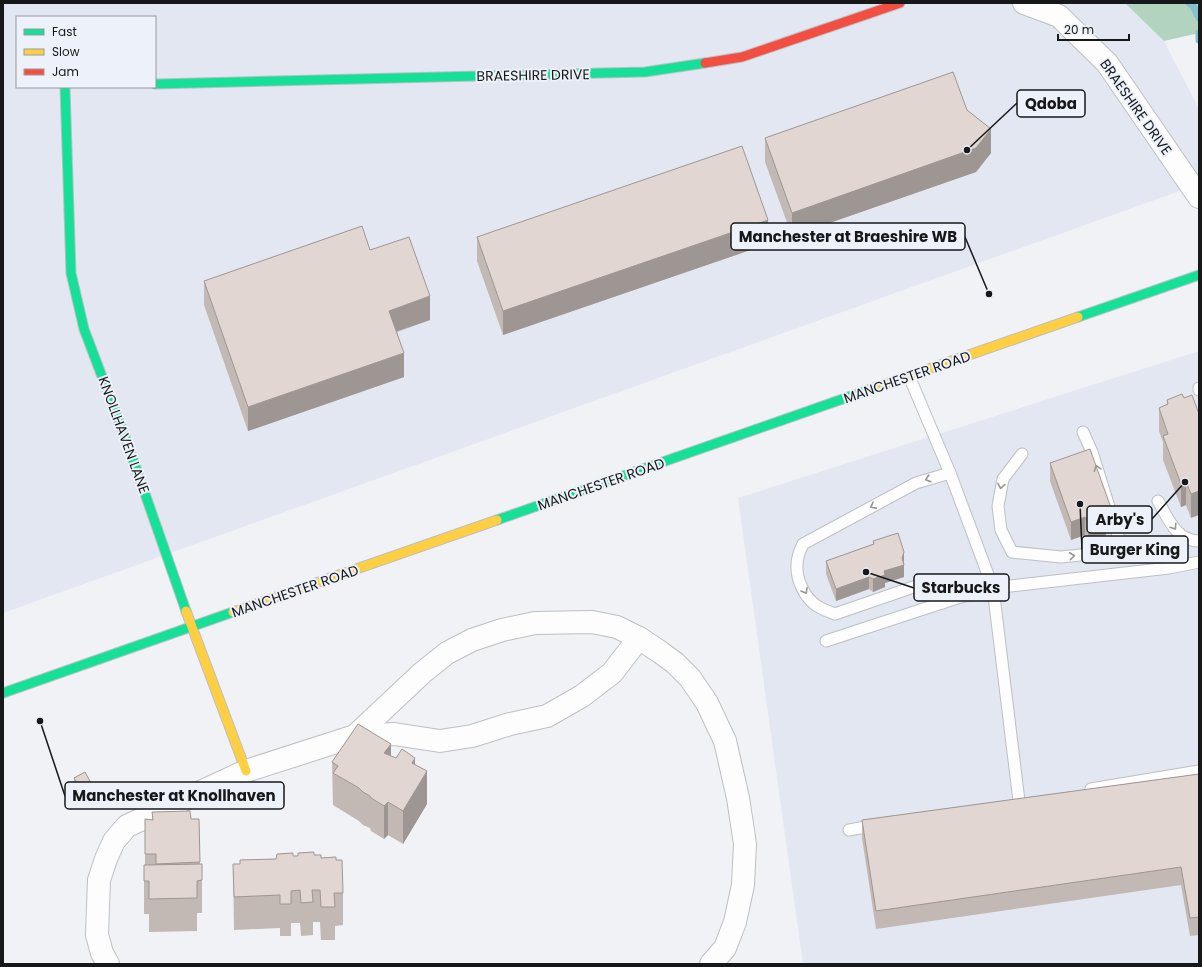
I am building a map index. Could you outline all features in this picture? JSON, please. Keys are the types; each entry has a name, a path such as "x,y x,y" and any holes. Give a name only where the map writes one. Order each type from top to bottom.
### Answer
{"street":[{"name":"BRAESHIRE DRIVE","path":"156,84 645,72 742,57 900,3"},
{"name":"BRAESHIRE DRIVE","path":"1024,3 1059,16 1107,63 1199,197"},
{"name":"KNOLLHAVEN LANE","path":"65,88 71,273 84,329 128,445 192,627 246,771"},
{"name":"MANCHESTER ROAD","path":"3,692 1199,275"},
{"path":"355,736 422,673 447,653 472,640 502,630 535,623 592,622 617,627 660,652 675,663 690,678 707,703 725,741 738,798 745,844 743,885 735,922 725,948 711,964"},
{"path":"108,964 102,953 97,935 99,880 114,841 128,826 246,771 355,736 394,734 440,741 472,736 510,724 547,716 582,696 612,673 638,638"}],"lane":[{"path":"909,376 950,473 993,588 1019,801"},
{"path":"1022,454 1003,478 998,506 1001,530 1012,552 1061,557 1110,552 1120,542 1092,452 1083,432"},
{"path":"943,603 925,583 835,614 817,606 809,598 798,577 796,564 803,544 916,483 950,473"},
{"path":"1158,501 1176,532 1184,538 1199,541"},
{"path":"826,641 993,588 1169,568 1199,562"},
{"path":"1078,791 1199,770"},
{"path":"850,830 888,823"}],"shaded area":[{"path":"3,3 1125,3 1164,41 1199,109 1199,184 3,613"},
{"path":"1199,351 1199,964 803,964 738,498"}],"green space":[{"path":"1125,3 1199,3 1199,33 1164,41"}],"building":[{"path":"953,72 967,110 991,129 976,148 792,213 765,138"},
{"path":"742,146 768,220 503,311 477,237"},
{"path":"362,226 370,250 409,237 430,296 389,311 404,353 248,407 204,281"},
{"path":"1182,394 1184,398 1192,395 1199,414 1199,491 1191,494 1186,482 1181,484 1163,436 1168,434 1159,408 1168,404 1167,400"},
{"path":"1090,449 1111,508 1104,511 1106,517 1088,524 1085,517 1071,522 1050,463"},
{"path":"898,533 904,552 902,558 904,565 884,571 885,575 873,579 869,577 836,589 826,561 874,544 873,541"},
{"path":"358,724 391,744 384,753 396,758 402,749 415,758 412,763 427,771 403,811 388,802 384,806 359,788 333,773 338,766 332,762"},
{"path":"85,772 91,783 80,788 74,778"},
{"path":"1199,774 1199,917 1190,918 1181,867 876,911 862,820"},
{"path":"190,811 191,819 199,819 200,862 156,864 156,854 145,854 145,819 153,820 152,812"},
{"path":"314,852 314,855 321,855 321,858 336,857 336,860 342,860 343,893 334,893 335,907 321,907 320,890 312,890 313,902 301,903 300,890 291,891 291,904 280,904 280,895 234,897 233,864 240,864 240,860 276,859 277,854 293,853 293,856 298,856 298,853"},
{"path":"202,864 202,880 197,881 197,898 149,899 149,881 144,881 144,865"}],"waterway":[{"path":"1189,3 1193,6 1199,18"},
{"path":"1199,33 1199,40"}],"traffic: fast":[{"path":"156,84 645,72 705,63"},
{"path":"65,88 71,273 84,329 128,445 186,611"},
{"path":"1078,317 1199,275"},
{"path":"497,520 874,388"},
{"path":"3,693 233,612"}],"traffic: slow":[{"path":"874,388 1078,317"},
{"path":"233,612 497,520"},
{"path":"186,611 246,771"}],"traffic: jam":[{"path":"705,63 742,57 900,3"}],"place":[{"name":"Qdoba","path":"967,150"},
{"name":"Manchester at Braeshire WB","path":"989,294"},
{"name":"Arby's","path":"1185,482"},
{"name":"Burger King","path":"1080,504"},
{"name":"Starbucks","path":"866,572"},
{"name":"Manchester at Knollhaven","path":"40,721"}]}
